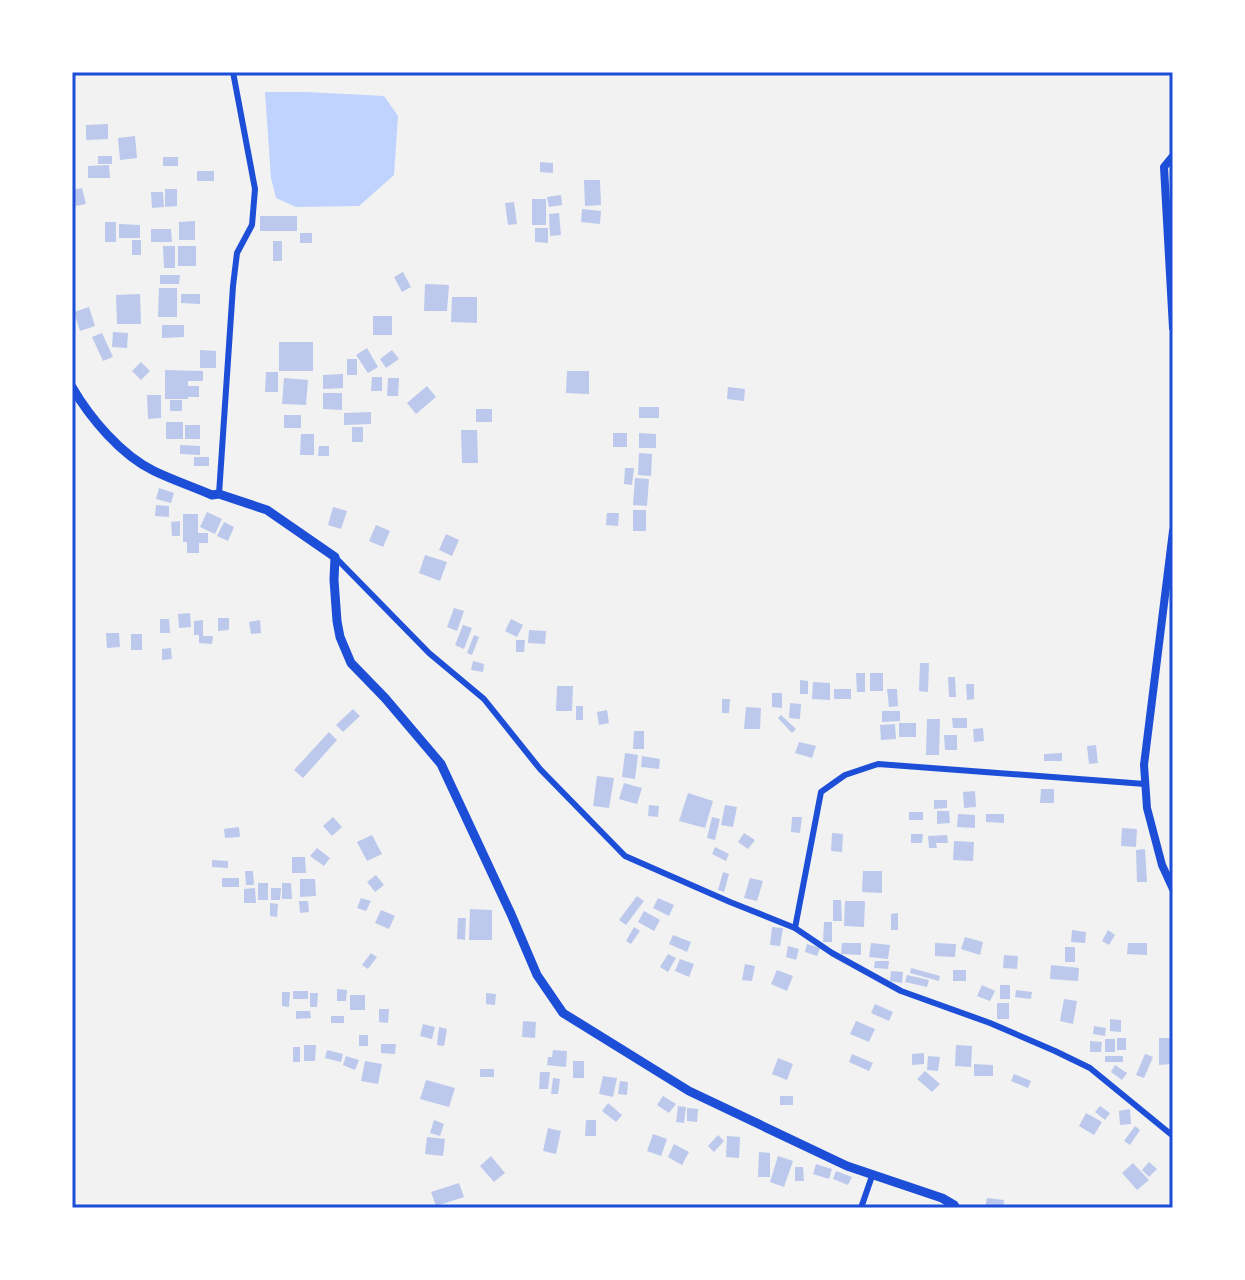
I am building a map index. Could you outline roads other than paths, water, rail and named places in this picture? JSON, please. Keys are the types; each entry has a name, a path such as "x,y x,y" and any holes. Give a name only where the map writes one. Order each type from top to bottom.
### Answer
{"main road":[{"path":"72,387 116,444 151,470 212,495 219,494 267,510 335,557 337,621 351,663 441,764 537,975 563,1013 689,1091 847,1166 942,1198 956,1208"}],"street":[{"path":"219,494 233,286 237,253 252,225 255,189 233,72"},
{"path":"1173,156 1164,167 1173,328"},
{"path":"1173,531 1144,765 1147,808 1162,865 1173,889"},
{"path":"335,557 429,653 484,699 540,769 625,856 795,928 832,953 901,991 990,1023 1090,1068 1173,1136"},
{"path":"795,928 821,792 845,775 878,764 1145,784"},
{"path":"861,1208 872,1176"}],"water":[{"path":"265,92 384,96 398,116 394,175 359,206 296,207 276,198 271,178"}]}
